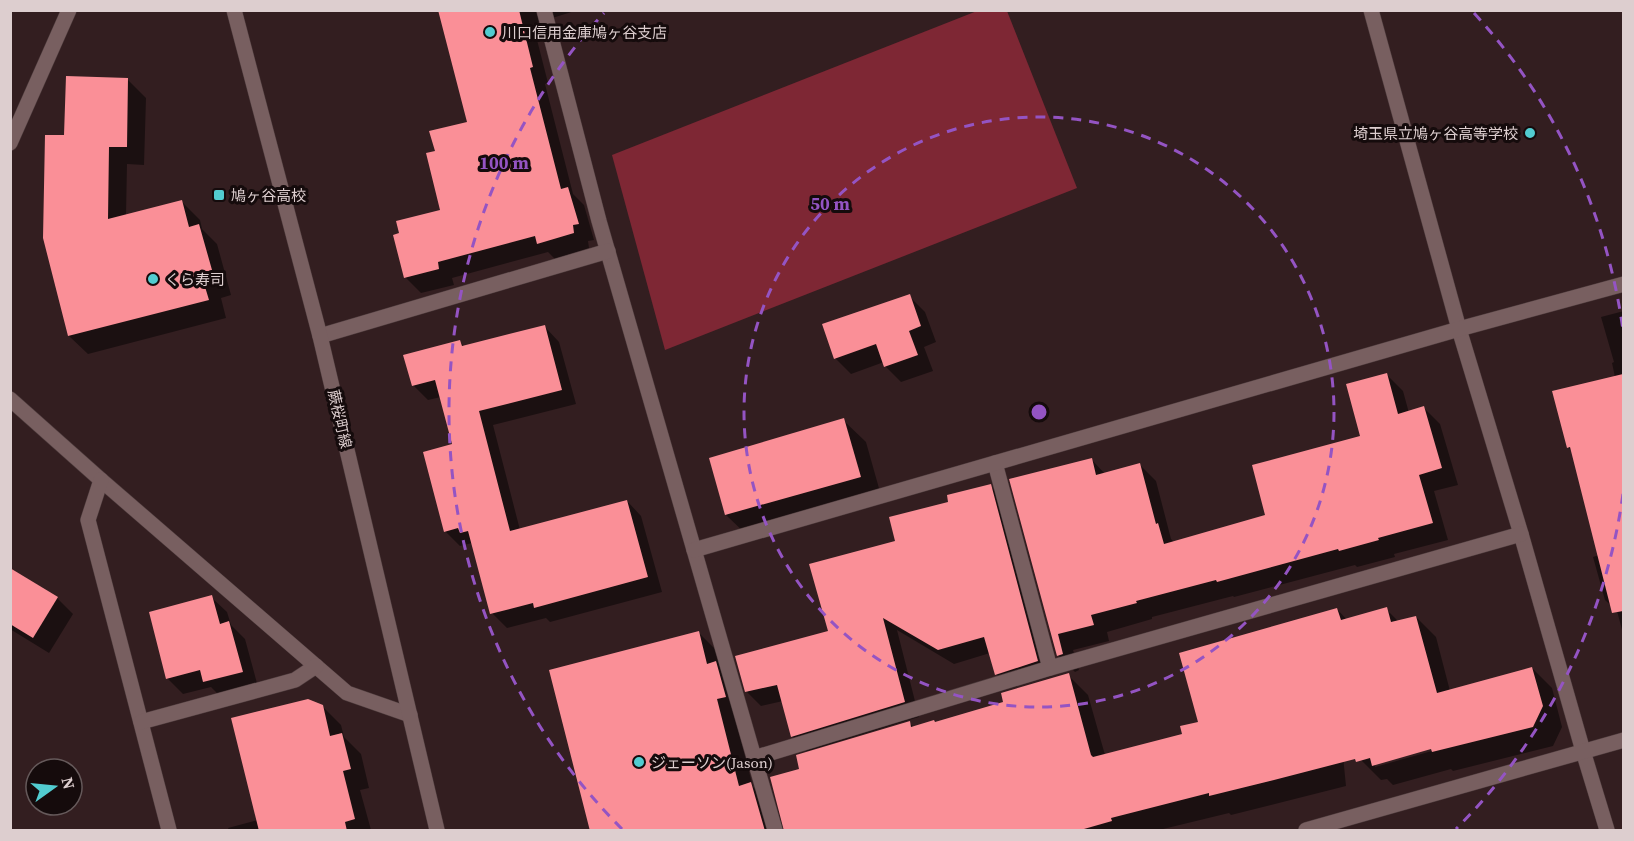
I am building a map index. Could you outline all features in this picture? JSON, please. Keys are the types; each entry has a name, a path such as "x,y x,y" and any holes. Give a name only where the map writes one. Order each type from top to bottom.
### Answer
{"street":[{"path":"10,143 69,10"},
{"name":"蕨桜町線","path":"234,10 320,336 437,831"},
{"path":"544,10 608,251 775,831"},
{"path":"1371,10 1459,329 1607,831"},
{"path":"320,336 608,251"},
{"path":"694,550 1459,329 1623,284"},
{"path":"10,399 347,693 410,715"},
{"path":"995,463 1050,668"},
{"path":"101,480 88,520 169,831"},
{"path":"754,758 1050,668 1521,534"},
{"path":"141,722 295,680 316,666"},
{"path":"1306,831 1623,740"}],"shaded area":[{"path":"977,11 1007,11 1077,188 665,350 612,155"}],"building":[{"path":"438,10 519,10 533,67 530,68 561,189 568,187 579,224 573,225 574,233 537,244 535,236 438,262 439,269 404,278 393,235 399,233 396,221 440,210 426,153 435,151 429,131 467,122"},
{"path":"66,76 128,78 127,147 109,147 108,219 182,200 189,227 199,224 214,277 203,280 209,300 68,336 43,238 45,135 64,135"},
{"path":"910,294 921,326 909,331 918,355 884,367 876,344 834,359 822,324"},
{"path":"545,325 562,390 479,411 510,531 627,500 648,577 534,608 533,603 490,614 468,531 460,533 458,528 444,532 423,452 452,444 435,380 412,386 403,355 460,340 462,346"},
{"path":"1387,373 1398,414 1424,406 1442,468 1419,475 1433,523 1339,551 1338,549 1217,582 1216,580 1091,615 1094,625 1058,634 1063,654 1057,656 1009,479 1092,458 1096,475 1140,463 1156,524 1158,523 1164,544 1265,515 1252,465 1360,436 1346,384"},
{"path":"1623,374 1623,611 1612,613 1570,447 1567,448 1552,391"},
{"path":"844,418 861,477 725,515 709,458"},
{"path":"991,484 1038,661 995,675 984,637 938,650 883,618 905,702 791,737 777,685 745,692 735,656 828,631 809,564 895,541 889,517 948,502 947,495"},
{"path":"10,568 58,597 33,638 10,624"},
{"path":"212,595 220,624 229,621 243,672 203,682 200,670 166,679 149,612"},
{"path":"1387,607 1391,622 1416,616 1437,693 1532,667 1543,706 1533,727 1432,752 1431,749 1372,766 1370,758 1356,762 1355,759 1111,818 1112,821 1077,831 784,831 770,777 799,769 796,755 910,721 911,727 1003,702 1001,693 1069,673 1093,757 1182,734 1180,726 1198,722 1179,653 1337,608 1341,620"},
{"path":"699,631 707,664 716,661 726,697 717,699 739,786 751,782 765,831 590,831 549,670"},
{"path":"308,699 323,705 330,736 342,733 351,769 343,771 355,819 345,822 347,831 259,831 231,718"}],"place":[{"name":"川口信用金庫鳩ヶ谷支店","path":"490,32"},
{"name":"埼玉県立鳩ヶ谷高等学校","path":"1530,133"},
{"name":"鳩ヶ谷高校","path":"219,195"},
{"name":"くら寿司","path":"153,279"},
{"name":"ジェーソン(Jason)","path":"639,762"}]}
